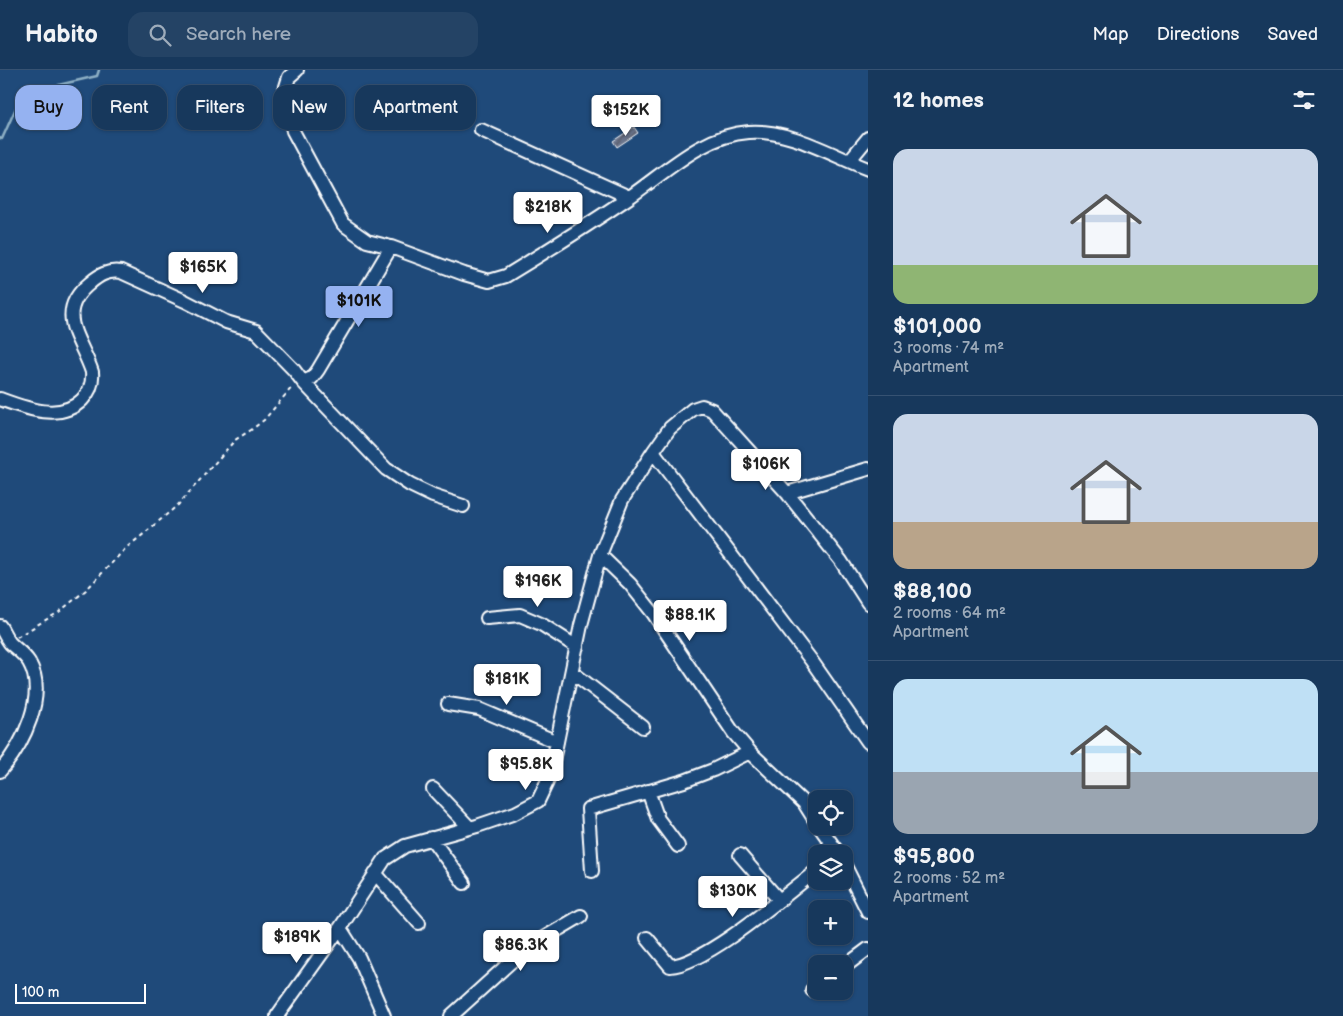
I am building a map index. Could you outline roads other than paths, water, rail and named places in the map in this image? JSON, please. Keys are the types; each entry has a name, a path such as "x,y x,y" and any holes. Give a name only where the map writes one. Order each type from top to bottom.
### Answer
{"street":[{"path":"297,70 289,77 284,93 293,131 344,224 367,241 391,247 464,274 489,281 506,276 629,197 701,147 728,135 751,132 794,138 868,168"},
{"path":"481,130 629,197"},
{"path":"848,161 868,138"},
{"path":"303,382 312,378 318,370 391,247"},
{"path":"0,399 50,412 60,412 71,408 85,397 93,380 92,372 71,322 71,309 74,301 84,288 96,278 113,270 130,276 226,322 256,330 386,469 410,485 433,496 463,506"},
{"path":"277,1016 340,928 385,859 405,846 515,813 538,800 547,782 600,555 622,500 670,428 693,409 702,406 712,410 787,493 842,561 868,603"},
{"path":"653,452 811,660 868,742"},
{"path":"787,493 868,469"},
{"path":"600,555 630,584 654,614 733,732 750,752 804,803 808,809"},
{"path":"486,618 520,615 541,624 577,647"},
{"path":"0,626 4,646 20,651 28,661 35,676 36,692 34,708 17,747 0,771"},
{"path":"572,672 643,727"},
{"path":"448,704 480,709 557,742"},
{"path":"592,871 588,809 691,778 750,752"},
{"path":"433,789 470,828"},
{"path":"648,791 658,819 678,846"},
{"path":"431,838 464,884"},
{"path":"740,854 779,900"},
{"path":"375,873 419,923"},
{"path":"647,938 670,966 680,965 723,942 808,877"},
{"path":"853,882 868,912"},
{"path":"451,1016 526,949 581,916"},
{"path":"340,928 359,958 384,1016"},
{"path":"853,960 868,949"}],"waterway":[{"path":"0,138 2,139 19,101 41,89 97,76 99,70"}]}
